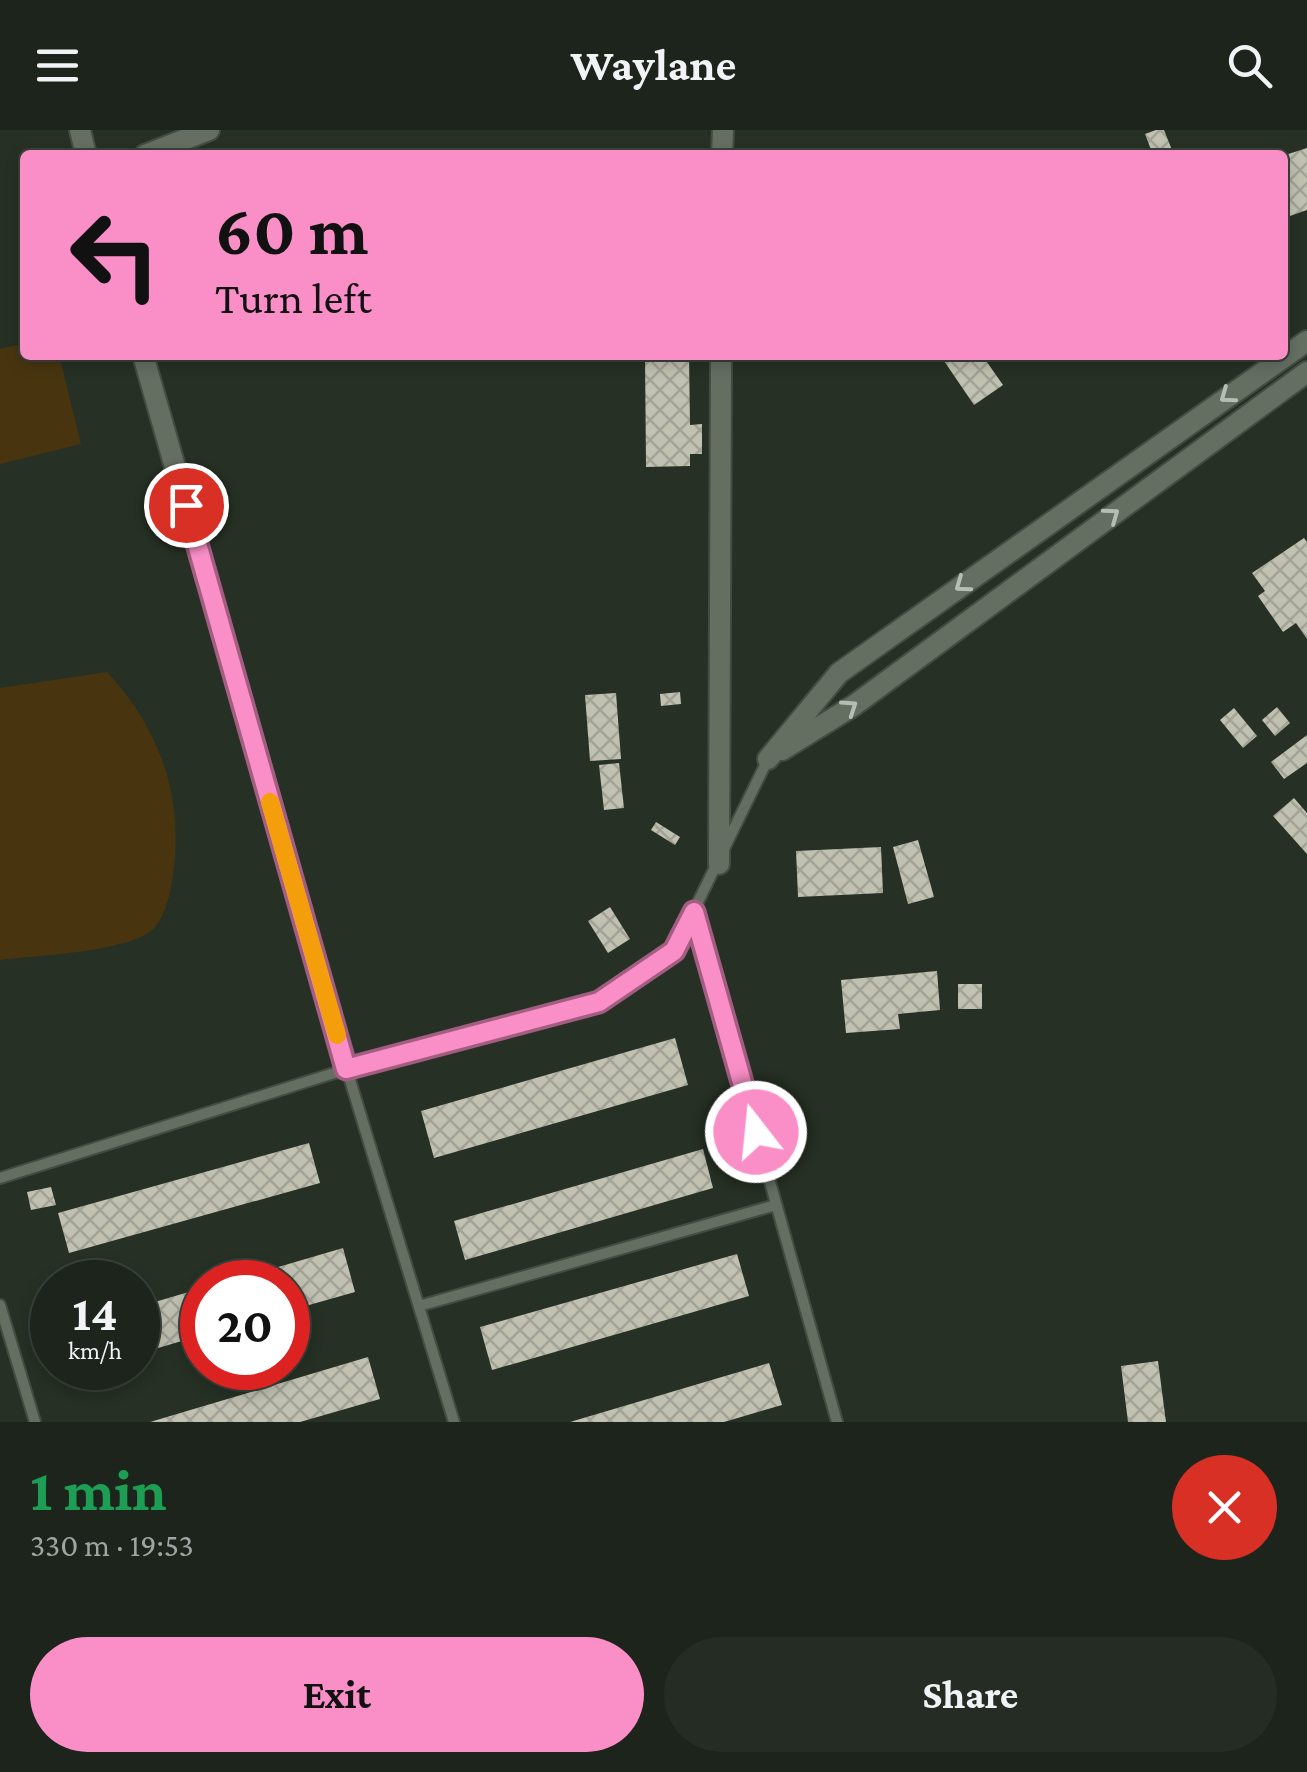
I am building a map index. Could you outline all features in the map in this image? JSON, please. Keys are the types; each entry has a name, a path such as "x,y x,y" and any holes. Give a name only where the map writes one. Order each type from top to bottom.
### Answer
{"street":[{"path":"158,150 208,130"},
{"path":"144,360 346,1069"},
{"path":"719,864 722,360"},
{"path":"768,759 839,673 1280,360"},
{"path":"768,759 853,706 1307,372"}],"lane":[{"path":"0,1178 346,1069 599,1002 674,951 768,759"},
{"path":"694,912 837,1422"},
{"path":"346,1069 454,1422"},
{"path":"418,1306 776,1205"},
{"path":"0,1305 35,1422"}],"shaded area":[{"path":"20,344 20,360 60,360 81,444 0,464 0,349"},
{"path":"107,672 126,694 154,741 171,792 175,846 166,906 151,931 120,944 0,960 0,688"}],"building":[{"path":"1164,130 1172,150 1151,150 1145,134"},
{"path":"1307,148 1307,210 1288,217 1288,154"},
{"path":"645,360 689,360 690,425 702,424 702,454 690,454 690,466 646,467"},
{"path":"943,360 986,360 1003,385 974,405"},
{"path":"1304,538 1307,639 1296,623 1283,632 1258,596 1265,591 1252,573"},
{"path":"680,692 681,704 661,706 660,694"},
{"path":"616,693 621,759 590,761 585,695"},
{"path":"1277,707 1290,723 1275,736 1262,720"},
{"path":"1234,708 1257,736 1243,748 1220,720"},
{"path":"1307,735 1307,763 1284,779 1271,762"},
{"path":"619,763 624,808 604,810 599,765"},
{"path":"1294,798 1307,813 1307,854 1273,816"},
{"path":"656,822 680,837 675,845 651,830"},
{"path":"918,840 934,897 908,904 893,847"},
{"path":"881,847 883,893 798,897 796,851"},
{"path":"610,907 630,939 608,953 588,921"},
{"path":"937,971 940,1010 898,1014 900,1029 846,1033 841,980"},
{"path":"958,984 982,984 982,1009 958,1009"},
{"path":"675,1038 688,1085 434,1158 421,1111"},
{"path":"309,1143 320,1183 69,1253 58,1213"},
{"path":"703,1149 713,1188 465,1260 454,1221"},
{"path":"51,1187 56,1205 31,1210 27,1192"},
{"path":"343,1248 355,1292 310,1305 310,1260 302,1260"},
{"path":"737,1254 749,1296 492,1370 480,1327"},
{"path":"180,1295 180,1342 160,1347 160,1300"},
{"path":"368,1357 380,1399 300,1422 150,1422 257,1390 310,1390 310,1374"},
{"path":"1158,1361 1166,1422 1128,1422 1121,1366"},
{"path":"769,1363 782,1405 724,1422 570,1422"}],"slow traffic":[{"path":"270,802 337,1035"}],"route":[{"path":"186,505 346,1069 599,1002 674,951 694,912 756,1132"}]}
